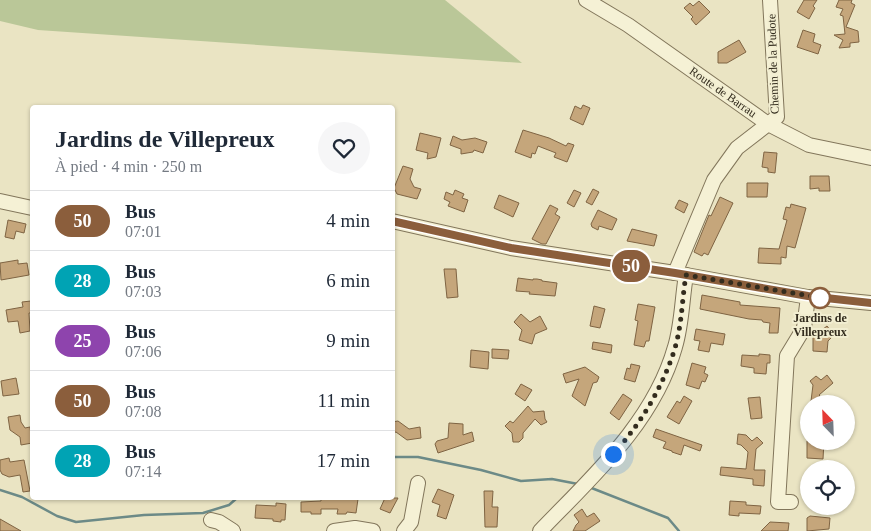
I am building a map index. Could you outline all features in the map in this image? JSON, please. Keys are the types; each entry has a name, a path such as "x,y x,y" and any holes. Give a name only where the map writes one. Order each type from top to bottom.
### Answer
{"street":[{"name":"Route de Barrau","path":"586,0 628,25 768,124 810,145 871,158"},
{"name":"Chemin de la Pudote","path":"540,531 623,443 640,420 662,381 675,348 682,310 680,274 714,180 737,148 777,118 770,0"},
{"path":"0,201 30,208"},
{"path":"395,222 511,248 808,296 871,303"},
{"path":"791,502 778,502 787,356 804,328 808,296"},
{"path":"404,531 411,522 418,483"},
{"path":"211,520 219,522 233,531"},
{"path":"334,531 355,528 373,531"}],"green space":[{"path":"0,0 445,0 522,63 38,30 0,21"}],"building":[{"path":"804,0 817,0 809,19 797,12"},
{"path":"839,0 852,0 851,3 855,5 846,27 858,31 859,42 850,43 850,47 839,48 843,40 834,35 845,34 843,16 840,15 843,9 836,7"},
{"path":"699,1 710,12 696,25 691,19 693,17 684,8 690,3 693,6"},
{"path":"803,30 815,34 813,42 821,45 818,54 797,47"},
{"path":"739,40 746,52 727,63 718,63 718,52"},
{"path":"583,105 590,108 583,125 570,119 575,106 581,109"},
{"path":"523,130 549,138 566,146 568,143 574,145 567,162 554,157 556,153 538,146 535,154 532,153 531,158 515,152"},
{"path":"420,133 441,138 436,157 427,159 428,153 416,150"},
{"path":"453,136 462,140 475,138 487,142 483,153 474,150 473,152 461,154 461,149 450,145"},
{"path":"764,152 777,153 775,173 768,172 768,168 762,167"},
{"path":"403,166 413,169 410,179 414,187 421,189 417,199 397,194 395,186"},
{"path":"810,176 829,176 830,191 819,191 819,188 810,189"},
{"path":"747,183 768,183 767,197 747,197"},
{"path":"593,189 599,192 592,205 586,202"},
{"path":"455,190 464,194 462,198 468,200 464,212 448,206 450,202 444,199 446,192 453,195"},
{"path":"574,190 581,193 574,207 567,203"},
{"path":"499,195 519,203 513,217 494,208"},
{"path":"720,197 733,203 708,255 704,253 702,256 694,252 709,215 711,216"},
{"path":"679,200 688,204 684,213 675,208"},
{"path":"791,204 806,208 795,248 787,246 786,258 781,257 781,264 758,263 759,248 779,249 787,220 783,219 786,207 790,208"},
{"path":"550,205 558,209 555,214 560,217 546,244 542,244 532,239"},
{"path":"598,210 617,219 612,230 599,226 598,230 592,227 591,224"},
{"path":"8,220 26,224 24,233 16,231 14,239 5,237"},
{"path":"632,229 657,235 654,246 627,241"},
{"path":"18,260 18,264 27,263 29,275 1,280 0,263"},
{"path":"444,269 456,269 458,297 447,298"},
{"path":"518,278 557,283 555,296 516,291"},
{"path":"702,295 740,302 740,305 780,308 778,333 769,333 770,323 763,322 762,320 700,309"},
{"path":"30,301 30,331 20,333 18,321 8,322 6,310 23,307 22,302"},
{"path":"638,304 655,307 649,341 646,341 644,347 634,345 638,321 635,320"},
{"path":"594,306 605,309 600,328 590,326"},
{"path":"521,314 530,322 540,316 547,329 535,334 532,344 519,340 522,330 514,322"},
{"path":"827,326 834,335 828,341 827,352 813,351 813,337"},
{"path":"696,329 725,334 723,345 711,343 709,352 698,350 700,341 694,340"},
{"path":"593,342 612,345 611,353 592,349"},
{"path":"492,349 509,350 508,359 492,358"},
{"path":"471,350 489,352 488,369 470,367"},
{"path":"759,354 770,355 770,363 767,363 766,374 754,373 754,368 741,366 742,355 759,356"},
{"path":"692,363 706,367 704,373 708,375 705,382 702,381 699,389 686,385"},
{"path":"631,364 640,366 635,382 624,379 627,368 630,369"},
{"path":"585,367 599,377 597,382 593,383 585,406 572,396 579,379 566,383 563,374"},
{"path":"827,375 833,383 819,395 812,395 813,385 810,381 816,376 821,380"},
{"path":"16,378 19,394 3,396 1,381"},
{"path":"521,384 532,390 525,401 515,394"},
{"path":"623,394 632,400 619,420 610,413"},
{"path":"684,396 692,401 679,424 667,417 677,401 680,403"},
{"path":"760,397 762,418 751,419 748,398"},
{"path":"528,406 533,412 544,411 547,422 541,425 535,419 523,433 523,438 519,442 513,442 512,433 505,426 510,421 513,423"},
{"path":"20,415 21,422 25,428 30,427 30,443 21,445 20,437 10,430 8,417"},
{"path":"398,421 409,429 420,427 421,438 407,440 395,432 395,422"},
{"path":"449,423 463,424 463,435 472,432 474,441 438,453 435,444 437,441 448,438"},
{"path":"656,429 702,445 700,451 684,445 681,455 663,448 666,442 653,437"},
{"path":"738,434 746,435 752,441 757,437 763,443 756,449 754,470 765,470 764,486 753,485 753,479 720,475 721,467 746,469 748,452 741,445 737,444"},
{"path":"807,450 824,450 823,459 807,458"},
{"path":"9,458 10,462 24,460 30,491 23,492 20,475 9,477 2,474 0,460"},
{"path":"438,489 454,495 446,519 437,516 440,505 432,502"},
{"path":"484,491 493,491 492,507 498,507 497,527 485,527"},
{"path":"395,498 398,498 390,513 380,509 384,500 395,500"},
{"path":"358,500 356,513 337,514 338,509 321,509 321,514 301,512 301,502"},
{"path":"730,501 746,502 746,505 761,506 760,514 739,513 739,516 729,515"},
{"path":"276,503 286,504 285,520 281,520 281,522 273,521 273,519 255,518 256,505 276,506"},
{"path":"582,509 587,517 594,513 600,521 585,531 573,531 579,522 574,515"},
{"path":"810,516 830,518 829,529 807,531 807,518"},
{"path":"0,519 21,531 0,531"},
{"path":"770,522 789,523 788,531 761,531"}],"waterway":[{"path":"395,457 418,457 481,470 521,481 552,479 578,484"},
{"path":"589,487 668,518 679,531"},
{"path":"0,490 22,497 57,516 76,522 144,515 203,513 229,505 235,500"}],"bus line":[{"name":"50","path":"395,222 511,248 602,261 808,296 871,303"}],"place":[{"name":"Jardins de Villepreux","path":"820,298"}],"route":[{"path":"613,454 640,420 662,381 675,348 686,275 823,298 820,298"}]}
